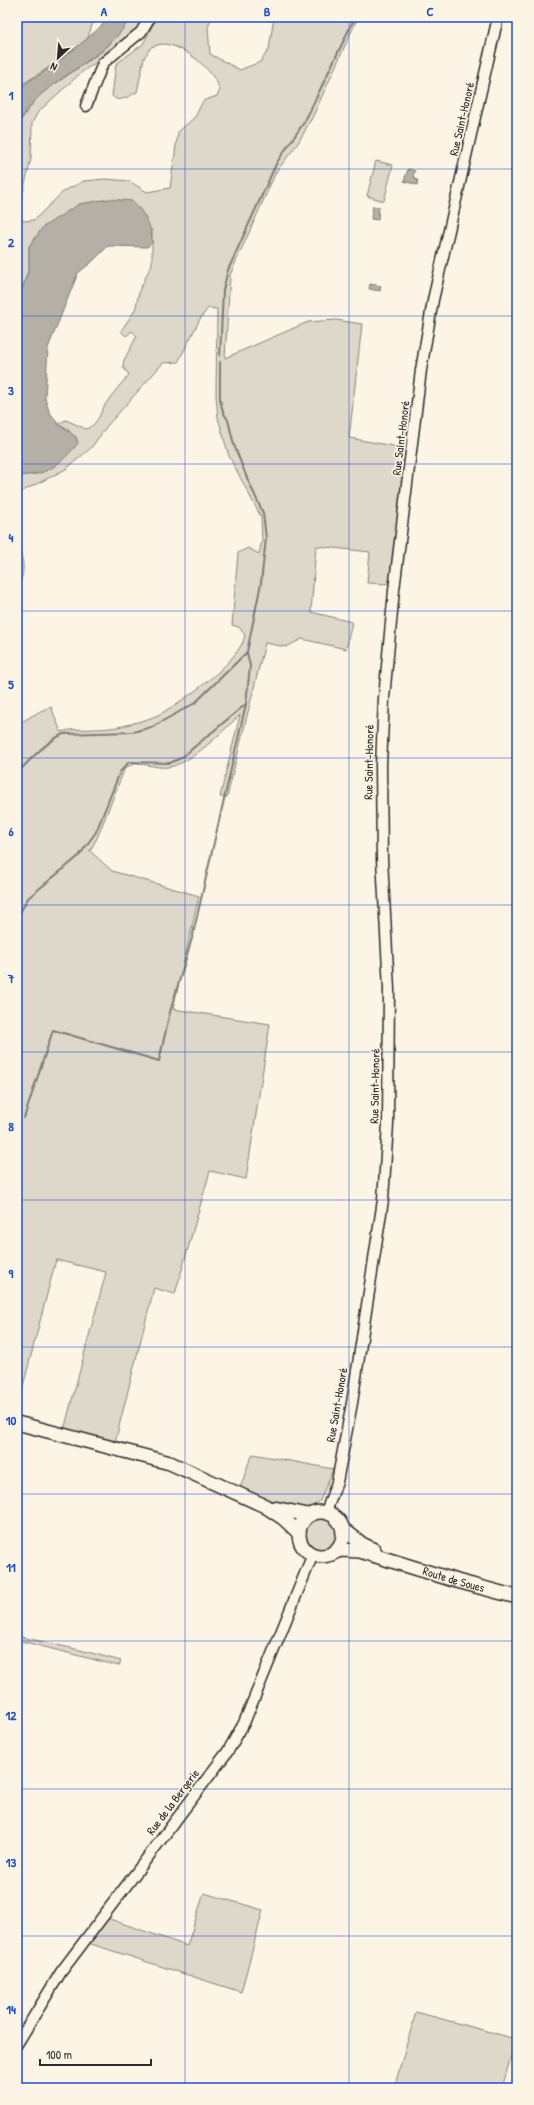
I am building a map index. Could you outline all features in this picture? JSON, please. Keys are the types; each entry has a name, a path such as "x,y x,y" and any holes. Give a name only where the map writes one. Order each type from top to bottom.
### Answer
{"main road":[{"path":"17,1423 170,1463 265,1506 283,1518 299,1533 304,1548 313,1554 322,1556 332,1554 342,1543 343,1529 341,1522 334,1515 326,1512 316,1512 308,1515 295,1514 265,1506"},
{"path":"299,1533 303,1522 308,1515"},
{"name":"Route de Soues","path":"343,1529 362,1544 382,1553 390,1560"},
{"name":"Route de Soues","path":"332,1554 340,1550 352,1550 517,1597"}],"street":[{"path":"86,106 103,63 141,32 150,17"},
{"name":"Rue Saint-Honoré","path":"326,1512 337,1482 352,1403 383,1200 388,1124 389,989 382,859 381,765 384,698 394,590 422,370 433,300 498,17"},
{"name":"Rue de la Bergerie","path":"17,2044 61,1972 228,1750 244,1723 313,1554"}],"shaded area":[{"path":"17,17 95,17 87,40 24,83 17,91"},
{"path":"110,17 130,17 119,34 105,48 39,96 26,111 17,128 17,91 23,85 79,46"},
{"path":"131,17 147,17 139,32 82,72 38,112 32,123 31,159 17,217 17,128 19,123 38,96 104,50 118,35"},
{"path":"157,17 214,17 211,18 208,28 210,54 240,70 260,62 269,49 274,17 358,17 313,116 298,143 276,172 230,275 225,358 308,322 336,320 362,324 349,438 410,449 391,584 367,583 370,552 316,546 311,612 352,622 346,649 302,639 286,647 265,643 227,797 220,797 240,715 206,746 187,760 177,765 162,767 136,764 125,768 97,838 90,851 112,871 199,896 173,1009 270,1024 246,1179 210,1171 175,1294 154,1288 115,1442 64,1430 106,1272 56,1260 17,1409 17,724 42,710 51,707 61,732 125,726 160,714 210,679 233,656 241,645 245,635 239,627 232,625 238,553 248,548 259,554 262,540 261,517 229,456 218,418 216,395 217,309 208,308 200,319 178,362 163,363 107,426 91,448 66,469 17,494 17,476 37,474 70,431 58,424 66,420 86,429 91,427 97,421 104,406 112,395 129,375 123,367 124,360 137,336 132,331 126,336 121,331 135,310 140,289 152,264 152,230 29,246 29,268 17,305 17,217 24,221 34,220 64,191 84,181 105,179 129,181 147,192 170,188 178,132 195,117 203,101 217,96 220,90 212,75 197,60 180,49 171,45 163,44 151,47 144,58 137,92 121,99 112,96 116,64 143,44"},
{"path":"376,161 393,165 384,201 367,196"},
{"path":"408,169 415,171 413,176 418,181 417,185 404,181"},
{"path":"109,199 133,201 147,220 151,230 152,243 147,247 108,246 78,273 48,348 45,398 49,411 58,424 76,437 78,443 65,458 48,470 36,474 17,476 17,305 29,268 29,246 43,227 79,204"},
{"path":"373,206 379,207 378,220 371,219"},
{"path":"370,284 381,286 380,291 369,289"},
{"path":"17,542 21,554 23,570 17,588"},
{"path":"253,1454 333,1469 320,1501 307,1510 282,1505 240,1488"},
{"path":"321,1518 332,1523 337,1534 332,1545 321,1550 310,1545 305,1534 310,1523"},
{"path":"17,1636 121,1661 119,1666 17,1640"},
{"path":"204,1893 263,1910 241,1992 88,1943 107,1918 187,1946"},
{"path":"416,2012 516,2039 502,2088 394,2088"}],"waterway":[{"path":"220,356 223,290 228,270 277,162 305,121 355,17"},
{"path":"17,773 44,747 63,734 133,732 152,727 195,703 247,652 261,583 266,538 263,513 247,478 234,445 228,420 223,412 220,400 220,362"},
{"path":"17,918 28,898 79,856 96,832 120,772 129,762 170,763 181,758 246,704 250,666 247,653"},
{"path":"24,1118 53,1030 159,1061 170,1012 192,938 246,704"}]}
